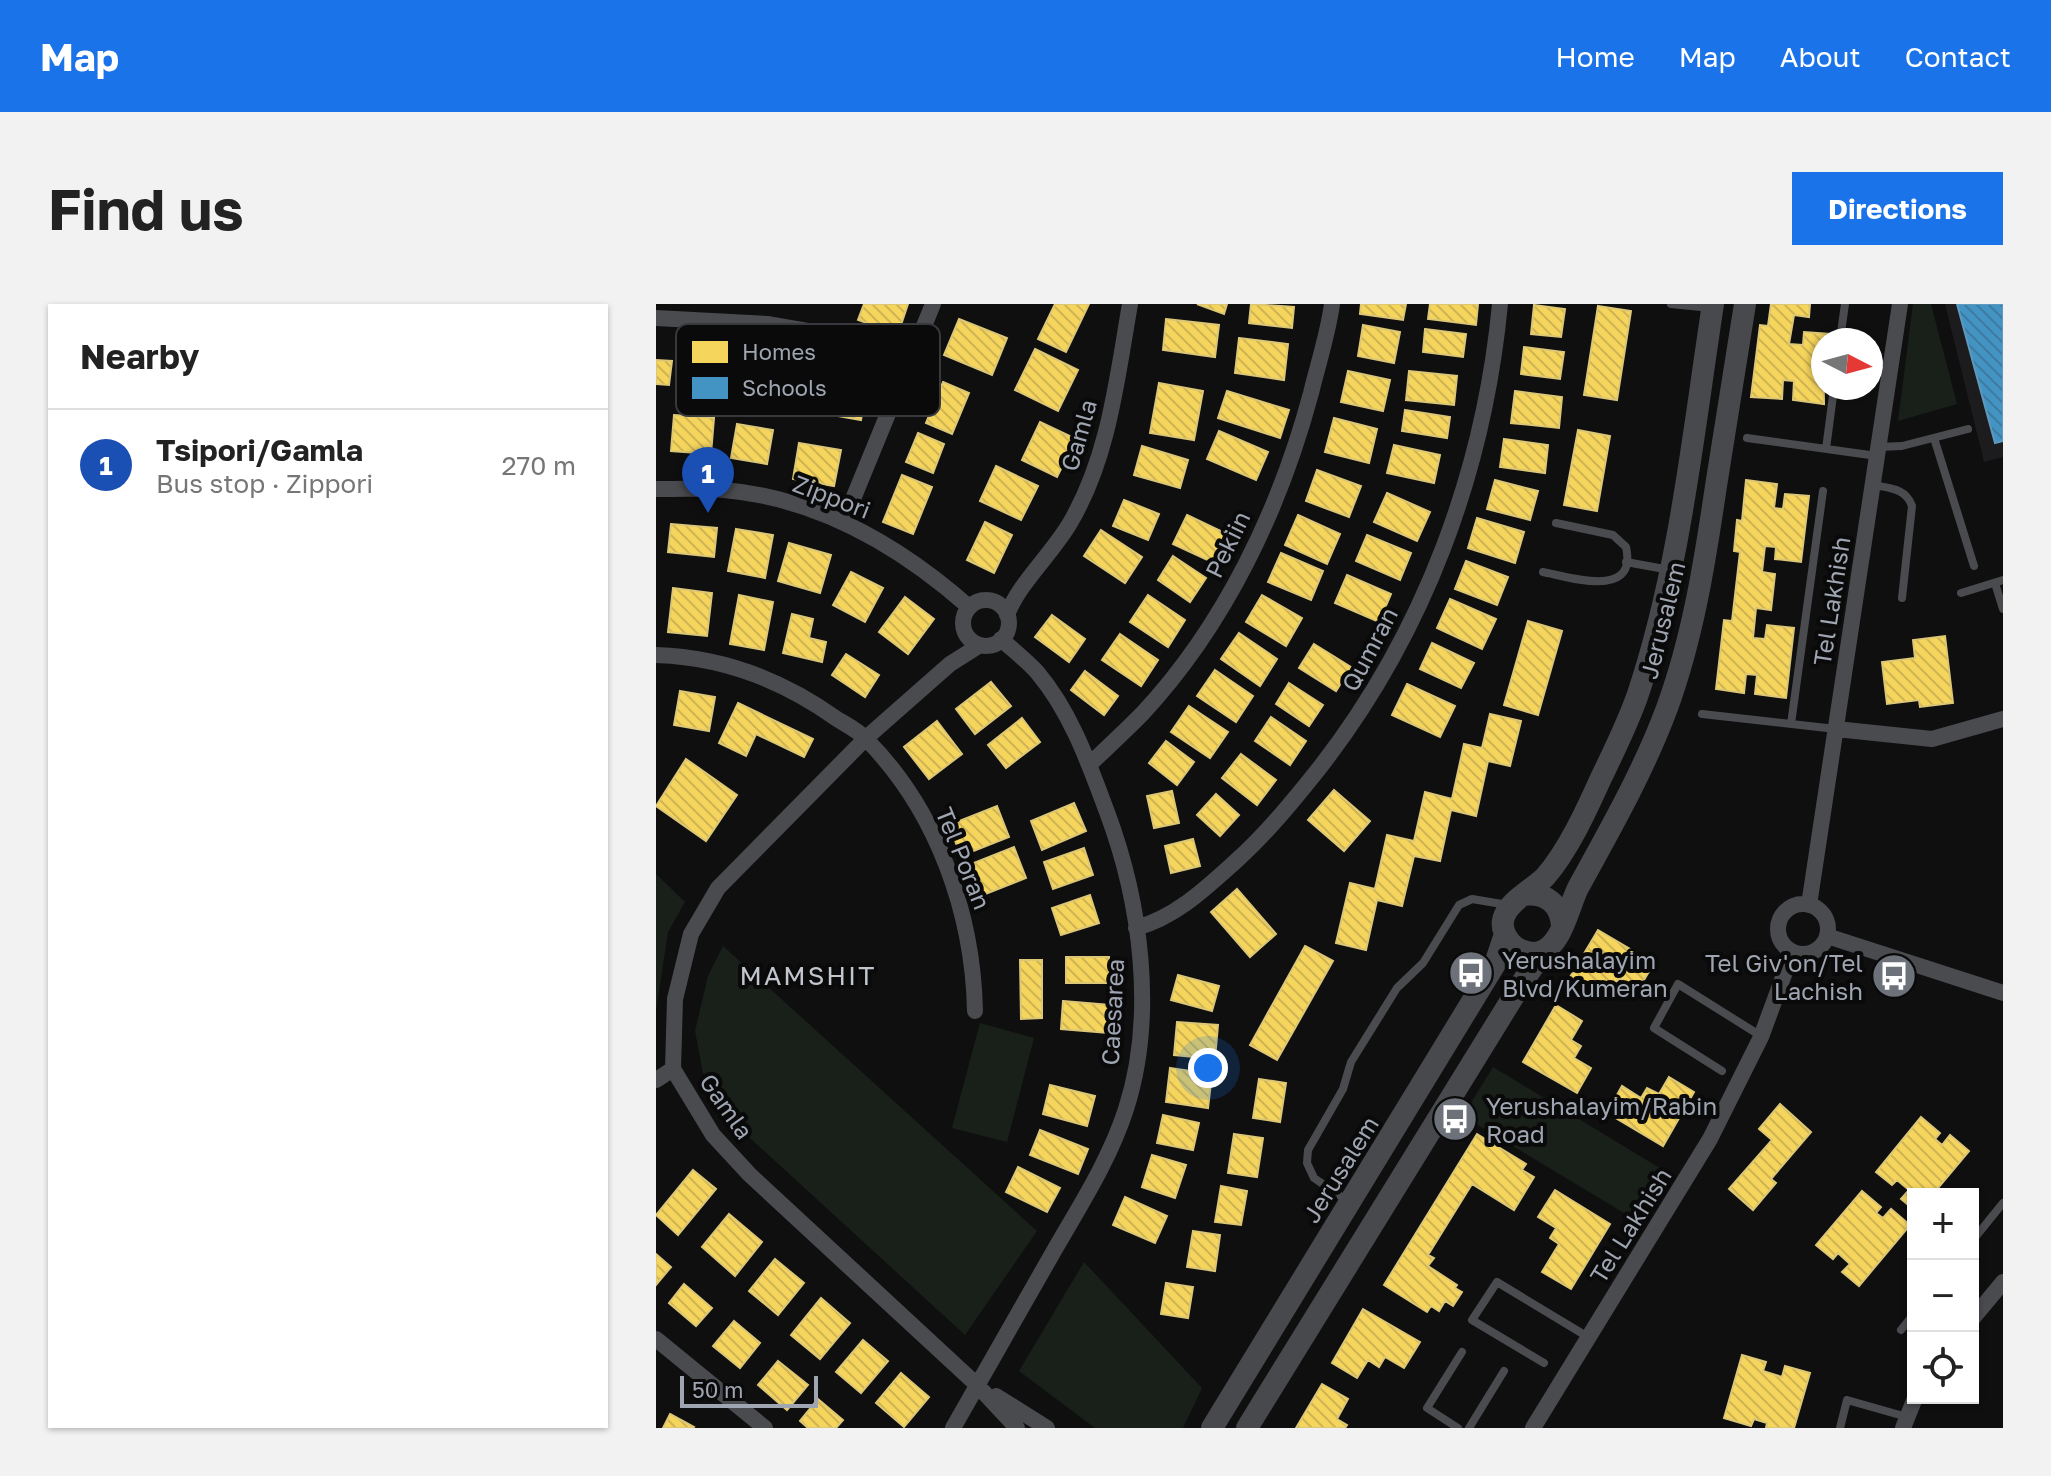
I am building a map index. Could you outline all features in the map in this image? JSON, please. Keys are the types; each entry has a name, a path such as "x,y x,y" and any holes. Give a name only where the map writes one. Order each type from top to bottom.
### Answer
{"main road":[{"name":"Jerusalem","path":"1562,927 1578,889 1628,795 1667,708 1698,595 1745,304"},
{"name":"Jerusalem","path":"1516,900 1551,869 1587,809 1637,697 1670,571 1712,306"},
{"path":"1247,1428 1515,993 1545,950 1559,937 1561,917 1551,899 1534,893 1516,900 1503,924 1511,943 1525,952 1545,950"},
{"name":"Jerusalem","path":"1212,1428 1495,964 1505,934"}],"street":[{"path":"924,324 933,304"},
{"name":"Gamla","path":"1002,609 1040,567 1070,524 1094,470 1112,407 1130,304"},
{"name":"Pekiin","path":"1089,765 1143,713 1178,670 1240,575 1279,489 1302,426 1332,304"},
{"name":"Qumran","path":"1136,928 1181,907 1242,855 1272,826 1364,708 1426,590 1445,549 1464,494 1496,343 1500,304"},
{"name":"Tel Lakhish","path":"1809,905 1900,304"},
{"path":"656,318 738,320 765,324"},
{"path":"844,521 887,416"},
{"name":"Zippori","path":"656,489 726,490 785,502 844,521 894,550 969,607"},
{"path":"982,600 1002,609 1008,627 1001,639 992,645 980,645 970,639 964,629 963,618 969,607 982,600"},
{"name":"Gamla","path":"911,697 954,649 964,629"},
{"name":"Caesarea","path":"953,1428 1101,1169 1126,1109 1140,1047 1142,982 1136,928 1119,843 1068,720 1035,670 1001,639"},
{"name":"Gamla","path":"980,645 950,664 866,738 718,888 691,934 675,999 673,1069 713,1135 750,1175 977,1385 1017,1428"},
{"name":"Tel Poran","path":"656,655 714,663 763,677 812,701 866,738 917,806 946,866 966,927 973,969 975,1011"},
{"path":"1836,729 1932,739 2003,719"},
{"path":"1809,905 1825,916 1827,936 1822,946 1812,953 1792,953 1781,942 1778,923 1790,907 1809,905"},
{"path":"1827,936 2003,993"},
{"name":"Tel Lakhish","path":"1533,1428 1695,1165 1761,1037 1792,953"},
{"path":"656,1080 673,1069"},
{"path":"1979,1311 2003,1282"},
{"path":"656,1339 756,1425"},
{"name":"Gamla","path":"977,1385 1047,1428"}],"lane":[{"path":"1671,304 1712,306"},
{"path":"1842,328 1845,304"},
{"path":"1826,449 1832,400"},
{"path":"1747,438 1826,449 1878,451 1968,429"},
{"path":"1934,438 1974,566"},
{"path":"1873,485 1901,491 1909,497 1912,506 1902,598"},
{"path":"1791,724 1823,491"},
{"path":"1543,572 1604,582 1620,575 1626,562 1626,547 1617,538 1556,523"},
{"path":"1626,562 1670,571"},
{"path":"1961,593 1999,581 2003,609"},
{"path":"1702,714 1836,729"},
{"path":"1350,1202 1314,1178 1307,1163 1308,1150 1343,1089 1351,1062 1397,988 1423,963 1459,905 1472,899 1516,900"},
{"path":"1722,1071 1654,1028 1678,984 1761,1037"},
{"path":"1979,1233 2003,1203"},
{"path":"1544,1363 1472,1320 1497,1282 1589,1338"},
{"path":"1901,1330 1907,1322"},
{"path":"1458,1428 1427,1408 1462,1352"},
{"path":"1469,1428 1504,1371"},
{"path":"1840,1428 1847,1400 1906,1422"}],"shaded area":[{"path":"1913,304 1931,304 1957,404 1898,421"},
{"path":"1945,304 2003,304 2003,457 1984,462"},
{"path":"656,874 685,902 668,932 656,1011"},
{"path":"723,946 1037,1231 965,1335 739,1128 703,1073 695,1031 708,976"},
{"path":"980,1023 1034,1038 1007,1142 952,1128"},
{"path":"1493,1067 1668,1173 1639,1222 1463,1116"},
{"path":"1084,1262 1202,1388 1183,1428 1095,1428 1019,1371"}],"building: Homes":[{"path":"864,304 908,304 901,324 869,324 858,320"},
{"path":"1055,304 1089,304 1066,352 1038,339"},
{"path":"1197,304 1227,304 1224,314"},
{"path":"1251,304 1294,307 1292,328 1249,323"},
{"path":"1361,304 1406,304 1403,320 1360,314"},
{"path":"1430,304 1478,304 1476,325 1428,319"},
{"path":"1771,304 1810,304 1809,317 1794,315 1789,344 1803,345 1804,332 1811,333 1811,400 1824,400 1824,404 1793,400 1794,381 1783,380 1782,399 1751,397 1760,325 1768,326"},
{"path":"1534,305 1565,309 1561,337 1531,334"},
{"path":"1598,306 1631,311 1617,400 1584,395"},
{"path":"959,319 1007,338 992,375 944,355"},
{"path":"1166,319 1219,325 1215,357 1163,350"},
{"path":"1363,325 1400,332 1394,363 1358,356"},
{"path":"1425,329 1466,334 1463,357 1423,352"},
{"path":"1239,338 1288,344 1284,380 1235,373"},
{"path":"1524,347 1564,352 1560,379 1521,374"},
{"path":"1035,349 1078,370 1058,411 1015,390"},
{"path":"656,360 672,361 669,385 656,384"},
{"path":"1348,371 1390,380 1383,411 1341,402"},
{"path":"1409,371 1457,376 1454,405 1406,400"},
{"path":"943,382 969,393 952,434 926,423 929,416 940,416"},
{"path":"1159,383 1203,391 1194,440 1150,433"},
{"path":"1227,391 1289,410 1280,438 1218,418"},
{"path":"1515,391 1562,397 1559,428 1511,423"},
{"path":"1405,410 1450,417 1447,438 1402,431"},
{"path":"674,415 714,418 711,454 671,451"},
{"path":"838,416 862,416 861,420"},
{"path":"1334,418 1377,429 1369,463 1325,452"},
{"path":"1040,422 1076,439 1057,477 1022,460"},
{"path":"737,424 773,430 767,464 731,458"},
{"path":"1578,430 1610,436 1597,511 1564,505"},
{"path":"1219,431 1268,452 1256,480 1207,459"},
{"path":"918,433 944,444 933,473 906,462"},
{"path":"1504,439 1548,445 1545,473 1500,467"},
{"path":"799,443 841,450 834,486 793,479"},
{"path":"1394,445 1440,455 1434,483 1387,473"},
{"path":"1142,446 1188,460 1180,488 1134,475"},
{"path":"996,466 1038,486 1021,520 980,501"},
{"path":"1317,470 1361,486 1349,517 1306,501"},
{"path":"902,475 932,487 913,534 883,522"},
{"path":"1495,480 1538,491 1530,520 1487,509"},
{"path":"1746,480 1777,484 1774,508 1783,509 1785,494 1809,496 1801,562 1775,559 1776,547 1765,546 1762,572 1775,574 1771,610 1756,608 1753,638 1765,639 1767,625 1794,628 1786,698 1755,694 1757,675 1746,674 1744,693 1716,689 1724,620 1732,621 1740,552 1734,551 1737,520 1742,521"},
{"path":"1387,493 1430,512 1417,541 1374,522"},
{"path":"1124,500 1159,514 1148,540 1113,526"},
{"path":"1187,515 1229,535 1216,564 1173,544"},
{"path":"1298,515 1340,534 1327,564 1285,545"},
{"path":"1477,518 1524,532 1515,563 1468,548"},
{"path":"985,522 1012,535 994,573 967,560"},
{"path":"671,524 717,528 714,557 668,552"},
{"path":"736,529 773,535 765,578 728,571"},
{"path":"1101,530 1142,557 1125,583 1084,556"},
{"path":"1367,535 1411,553 1400,580 1356,561"},
{"path":"789,543 831,555 820,593 778,581"},
{"path":"1281,553 1323,571 1311,600 1268,582"},
{"path":"1173,556 1206,578 1190,602 1158,580"},
{"path":"1466,561 1508,577 1497,605 1455,589"},
{"path":"851,572 883,588 865,622 833,605"},
{"path":"1347,575 1391,594 1379,622 1335,603"},
{"path":"673,588 712,593 707,636 668,632"},
{"path":"739,595 773,602 764,650 730,644"},
{"path":"1148,595 1185,620 1168,647 1130,622"},
{"path":"1262,595 1302,618 1286,646 1246,622"},
{"path":"905,597 934,619 908,654 879,632"},
{"path":"1450,599 1496,619 1482,649 1437,628"},
{"path":"792,614 813,619 809,638 826,642 822,662 783,653"},
{"path":"1052,615 1085,639 1069,662 1035,637"},
{"path":"1528,621 1562,631 1538,715 1504,705"},
{"path":"1239,633 1277,659 1260,686 1221,659"},
{"path":"1120,634 1158,660 1141,686 1102,660"},
{"path":"1945,636 1953,703 1920,707 1919,700 1887,704 1882,662 1915,658 1913,640"},
{"path":"1432,643 1474,663 1461,688 1420,669"},
{"path":"1314,644 1351,667 1336,691 1299,668"},
{"path":"846,654 879,675 865,697 832,675"},
{"path":"1215,670 1253,696 1236,722 1197,696"},
{"path":"1085,671 1118,696 1104,715 1071,690"},
{"path":"991,682 1011,706 975,734 956,709"},
{"path":"1289,683 1323,705 1309,726 1276,704"},
{"path":"1407,684 1455,706 1440,737 1392,715"},
{"path":"680,691 715,697 709,731 674,725"},
{"path":"738,703 813,739 804,757 756,734 746,756 719,743"},
{"path":"1189,706 1228,732 1210,758 1171,732"},
{"path":"1490,714 1521,721 1510,766 1488,761 1476,816 1451,810 1440,861 1414,856 1402,906 1377,900 1366,950 1336,943 1350,883 1375,889 1387,835 1414,841 1425,792 1452,799 1464,744 1482,748"},
{"path":"1271,717 1306,741 1290,765 1255,741"},
{"path":"1022,718 1040,742 1006,768 988,745"},
{"path":"937,721 962,754 929,779 904,747"},
{"path":"1166,741 1194,762 1177,785 1149,763"},
{"path":"1241,754 1276,780 1257,805 1222,778"},
{"path":"686,759 737,795 706,841 656,806"},
{"path":"1334,790 1370,821 1344,851 1308,820"},
{"path":"1172,791 1179,823 1154,828 1147,796"},
{"path":"1216,794 1239,815 1220,836 1197,815"},
{"path":"1074,803 1086,831 1042,850 1031,821"},
{"path":"997,806 1009,837 961,856 949,825"},
{"path":"1193,839 1200,866 1171,873 1165,846"},
{"path":"1014,847 1026,878 978,897 966,866"},
{"path":"1084,848 1093,875 1053,889 1044,862"},
{"path":"1237,889 1276,934 1250,957 1211,912"},
{"path":"1090,895 1099,923 1061,935 1052,908"},
{"path":"1598,930 1654,963 1638,990 1619,978 1613,989 1602,982 1592,999 1566,984"},
{"path":"1305,946 1333,961 1277,1060 1250,1045"},
{"path":"1066,957 1109,957 1109,983 1066,983"},
{"path":"1020,960 1042,960 1042,1018 1021,1019"},
{"path":"1178,975 1219,986 1212,1011 1171,1000"},
{"path":"1063,1001 1110,1005 1108,1033 1061,1029"},
{"path":"1556,1005 1582,1021 1571,1040 1581,1046 1574,1058 1591,1068 1577,1093 1523,1062"},
{"path":"1177,1022 1218,1025 1215,1059 1174,1055"},
{"path":"1170,1068 1212,1074 1208,1108 1166,1102"},
{"path":"1669,1077 1694,1092 1663,1146 1607,1113 1622,1086 1641,1098 1647,1088 1659,1094"},
{"path":"1259,1079 1286,1083 1280,1122 1253,1118"},
{"path":"1050,1085 1095,1096 1087,1126 1043,1114"},
{"path":"1780,1104 1811,1132 1771,1179 1776,1183 1753,1210 1729,1189 1772,1140 1759,1129"},
{"path":"1163,1115 1199,1123 1193,1150 1157,1143"},
{"path":"1921,1117 1940,1133 1935,1139 1942,1145 1950,1135 1969,1151 1938,1188 1907,1188 1897,1180 1892,1185 1876,1172"},
{"path":"1040,1130 1088,1149 1078,1174 1030,1155"},
{"path":"1234,1134 1263,1138 1257,1177 1228,1173"},
{"path":"1477,1134 1526,1164 1522,1170 1534,1177 1514,1210 1472,1184 1428,1255 1434,1258 1428,1266 1457,1285 1455,1288 1462,1292 1453,1306 1445,1301 1439,1311 1431,1306 1427,1312 1384,1285"},
{"path":"1152,1155 1186,1165 1175,1198 1142,1187"},
{"path":"1018,1167 1060,1188 1047,1212 1006,1192"},
{"path":"693,1170 716,1189 678,1235 656,1215"},
{"path":"1221,1186 1247,1191 1241,1225 1215,1222"},
{"path":"1555,1190 1610,1224 1571,1289 1542,1272 1559,1244 1550,1238 1556,1228 1538,1217"},
{"path":"1862,1191 1881,1207 1876,1213 1883,1218 1891,1209 1907,1222 1907,1229 1859,1286 1842,1272 1850,1264 1838,1253 1833,1259 1816,1245"},
{"path":"1125,1197 1167,1216 1155,1243 1113,1225"},
{"path":"729,1214 762,1242 735,1276 702,1247"},
{"path":"1193,1231 1220,1235 1215,1271 1187,1267"},
{"path":"656,1254 671,1267 656,1285"},
{"path":"775,1259 804,1283 778,1315 749,1291"},
{"path":"1166,1283 1193,1287 1188,1318 1161,1314"},
{"path":"684,1284 712,1308 696,1326 669,1303"},
{"path":"821,1298 850,1323 820,1359 791,1335"},
{"path":"1363,1309 1420,1342 1404,1368 1385,1357 1379,1367 1368,1360 1357,1378 1332,1363"},
{"path":"734,1321 760,1343 740,1368 713,1346"},
{"path":"863,1340 888,1361 861,1393 836,1372"},
{"path":"1742,1355 1766,1362 1763,1371 1782,1377 1785,1366 1810,1373 1794,1428 1766,1428 1767,1423 1754,1419 1751,1426 1724,1418"},
{"path":"778,1361 808,1385 787,1410 758,1385"},
{"path":"901,1373 929,1397 904,1427 876,1403"},
{"path":"1322,1384 1348,1399 1337,1419 1347,1425 1345,1428 1296,1428"},
{"path":"818,1399 843,1420 836,1428 808,1428 800,1421"},
{"path":"670,1414 694,1427 663,1428"}],"building: Schools":[{"path":"1957,304 2003,304 2003,441 1995,443"}],"place":[{"name":"Tsipori/Gamla","path":"708,513"},
{"name":"Yerushalayim Blvd/Kumeran","path":"1471,973"},
{"name":"Tel Giv'on/Tel Lachish","path":"1894,976"},
{"name":"Yerushalayim/Rabin Road","path":"1455,1119"}],"district":[{"name":"MAMSHIT","path":"808,975"}]}
